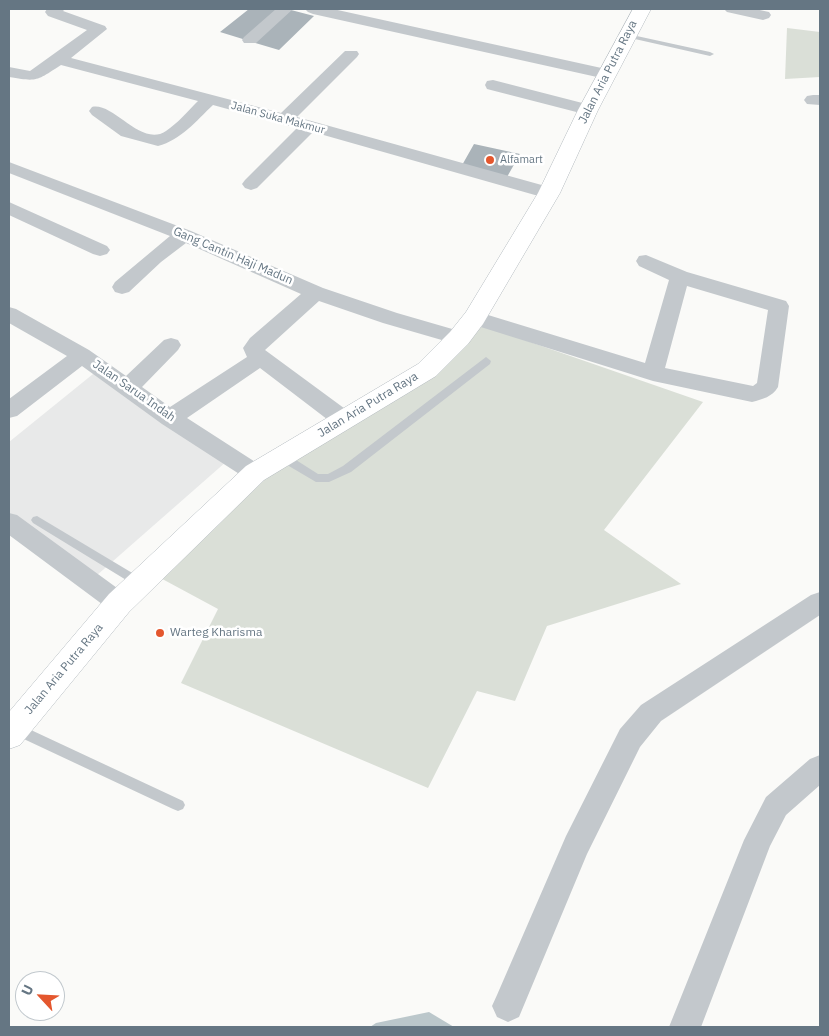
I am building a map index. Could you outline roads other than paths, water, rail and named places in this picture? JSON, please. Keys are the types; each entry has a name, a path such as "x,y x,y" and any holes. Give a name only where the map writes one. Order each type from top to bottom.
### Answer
{"main road":[{"name":"Jalan Aria Putra Raya","path":"12,732 119,603 255,473 427,370 459,338 475,318 549,193 606,74 642,9"}],"street":[{"path":"12,76 33,76 99,29 53,12 57,9"},
{"path":"250,40 285,9"},
{"path":"313,9 460,41 513,55 606,74"},
{"path":"732,9 763,15"},
{"path":"285,119 351,54"},
{"name":"Jalan Suka Makmur","path":"58,60 285,119 549,193"},
{"path":"493,85 588,110"},
{"path":"98,111 127,132 158,141 172,135 210,100"},
{"path":"251,184 308,126"},
{"name":"Gang Cantin Haji Madun","path":"9,167 184,235 316,293 390,318 459,338"},
{"path":"9,208 100,250"},
{"path":"122,287 154,258 184,235"},
{"path":"475,318 653,373 752,394 760,392 767,386 779,306 680,277 646,261"},
{"path":"653,373 680,277"},
{"path":"316,293 254,348 260,358 344,420"},
{"name":"Jalan Sarua Indah","path":"9,314 82,355 170,418 255,473"},
{"path":"128,387 171,345"},
{"path":"9,410 82,355"},
{"path":"170,418 260,358"},
{"path":"9,522 119,603"},
{"path":"508,1006 576,846 630,738 651,713 820,602"},
{"path":"685,1027 758,840 776,806 820,768"}],"lane":[{"path":"626,35 710,54"},
{"path":"281,456 316,478 329,478 347,469 486,361"},
{"path":"37,520 140,583"},
{"path":"12,732 178,805"}],"place":[{"name":"Alfamart","path":"490,160"},
{"name":"Warteg Kharisma","path":"160,633"}]}
